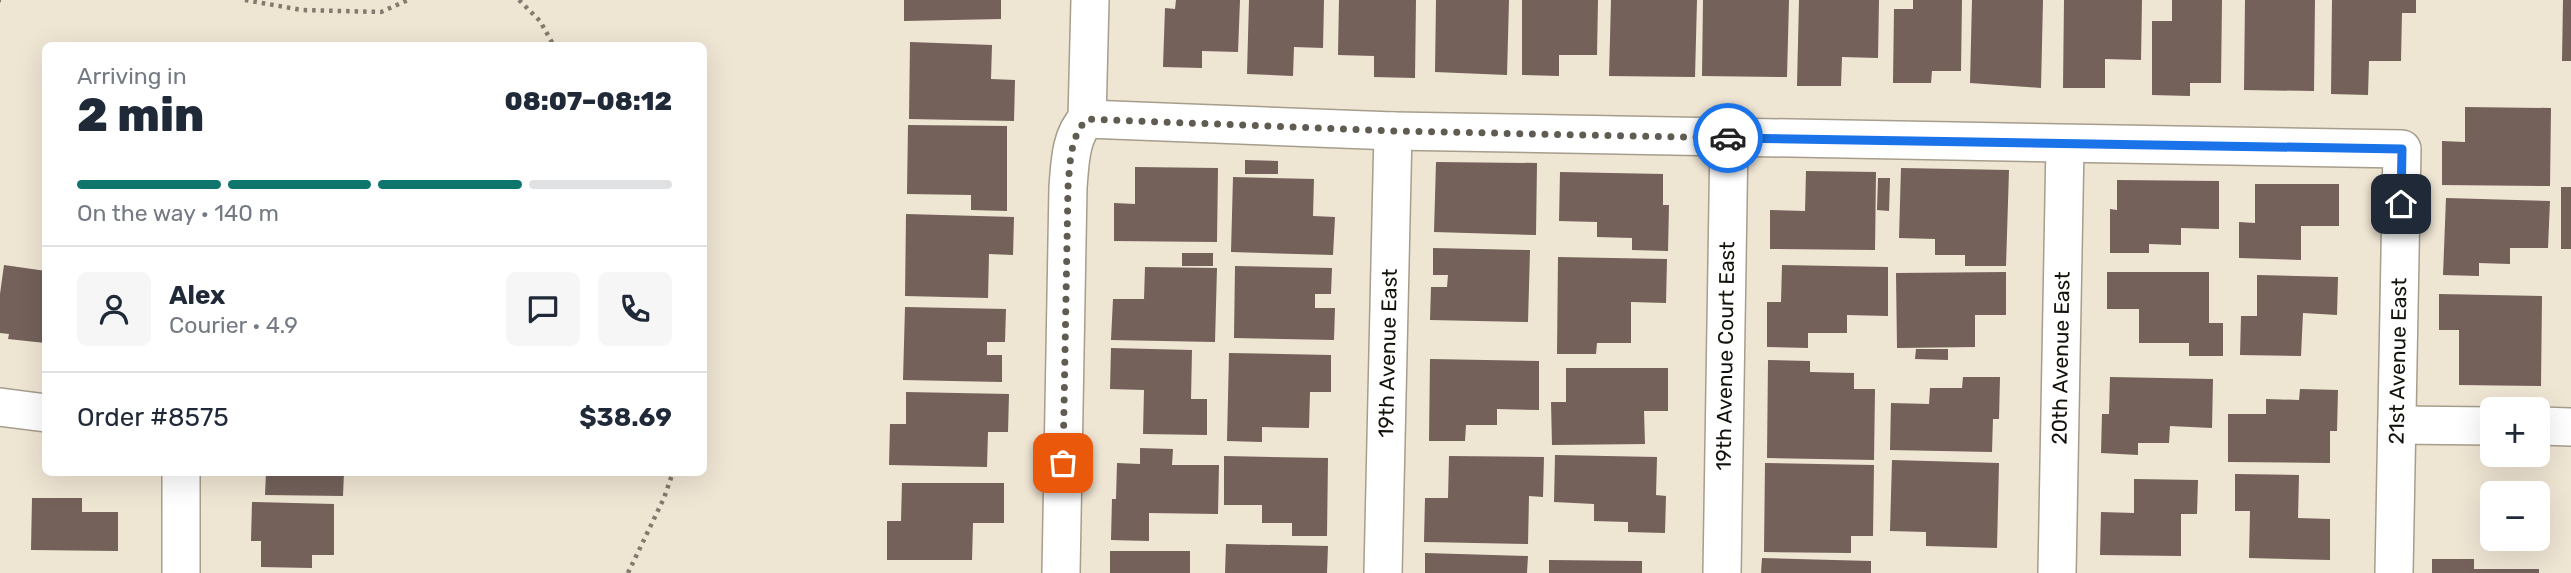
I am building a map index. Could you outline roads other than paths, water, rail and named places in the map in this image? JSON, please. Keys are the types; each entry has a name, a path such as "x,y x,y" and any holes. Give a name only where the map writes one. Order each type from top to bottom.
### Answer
{"street":[{"path":"1061,573 1068,187 1073,146 1079,127 1087,119 1090,0"},
{"path":"1087,119 1393,131 2065,144"},
{"name":"19th Avenue East","path":"1383,573 1393,131"},
{"name":"19th Avenue Court East","path":"1721,573 1729,138"},
{"name":"21st Avenue East","path":"2065,144 2402,149 2394,573"},
{"name":"20th Avenue East","path":"2057,573 2065,144"},
{"path":"0,407 42,412"},
{"path":"2397,425 2480,426"},
{"path":"2550,426 2571,427"},
{"path":"181,476 181,573"}]}
